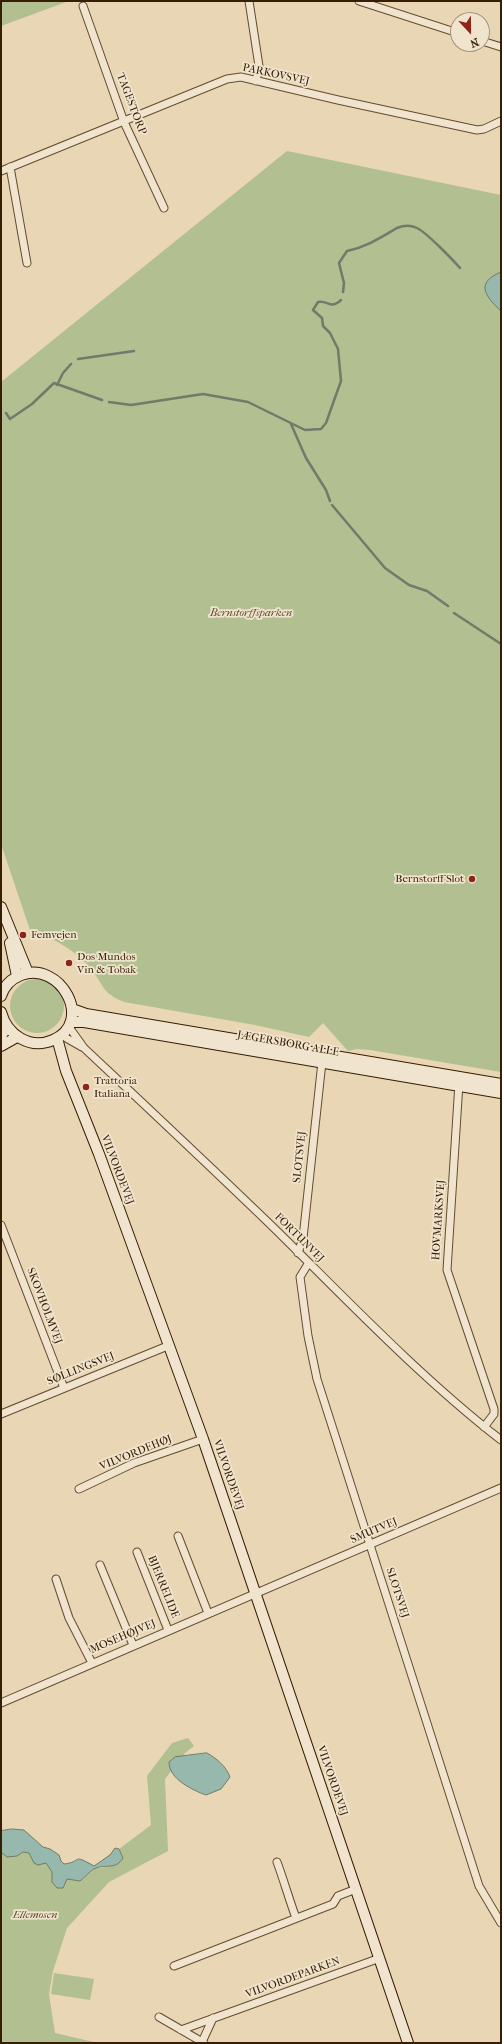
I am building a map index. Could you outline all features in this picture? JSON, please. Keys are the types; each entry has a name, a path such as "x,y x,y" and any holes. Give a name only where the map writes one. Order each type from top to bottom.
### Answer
{"street":[{"path":"249,1 259,66 256,81"},
{"path":"359,1 450,30"},
{"name":"TAGESTORP","path":"83,6 124,122 164,208"},
{"path":"490,44 501,47"},
{"name":"PARKOVSVEJ","path":"1,171 227,79 241,77 477,130 484,129 501,121"},
{"path":"10,167 27,263"},
{"path":"1,908 28,973"},
{"path":"1,908 17,976"},
{"path":"1,996 6,985 17,976 28,973 43,974 58,982 67,993 72,1009 70,1024 55,1038 33,1043 17,1037 7,1027 1,1012"},
{"name":"JÆGERSBORG ALLE","path":"72,1009 90,1014 459,1081 501,1093"},
{"name":"JÆGERSBORG ALLE","path":"70,1024 92,1023 322,1062 459,1081 501,1084"},
{"name":"FORTUNVEJ","path":"70,1024 84,1048 308,1264 453,1401 501,1440"},
{"path":"1,1036 7,1027"},
{"path":"1,1046 17,1037"},
{"name":"FORTUNVEJ","path":"55,1038 84,1048"},
{"name":"VILVORDEVEJ","path":"55,1038 66,1071 170,1344 408,2043"},
{"name":"SLOTSVEJ","path":"298,1253 303,1238 322,1062"},
{"name":"HOVMARKSVEJ","path":"459,1081 447,1270 494,1409 494,1414 484,1427"},
{"name":"SKOVHOLMVEJ","path":"2,1230 64,1388"},
{"name":"SLOTSVEJ","path":"308,1264 300,1277 307,1329 314,1365 479,1886 501,1923"},
{"name":"SØLLINGSVEJ","path":"1,1414 170,1344"},
{"name":"VILVORDEHØJ","path":"78,1489 134,1463 203,1439"},
{"name":"SMUTVEJ","path":"255,1592 501,1488"},
{"path":"178,1536 208,1612"},
{"name":"BJERRELIDE","path":"137,1552 168,1630"},
{"path":"100,1564 133,1645"},
{"path":"56,1579 69,1618 92,1663"},
{"name":"MOSEHØJVEJ","path":"1,1703 255,1592"},
{"path":"277,1862 289,1892 288,1898 296,1918"},
{"path":"174,1966 332,1904 338,1896 356,1889"},
{"name":"VILVORDEPARKEN","path":"181,2030 380,1958"},
{"path":"159,2017 203,2042 213,2018"}],"green space":[{"path":"1,1 69,1 1,26"},
{"name":"Bernstorffsparken","path":"287,151 501,195 501,1072 370,1050 356,1049 348,1051 323,1023 309,1037 255,1025 124,1002 117,999 105,989 92,970 79,956 56,941 30,930 1,844 1,382"},
{"path":"32,979 42,979 56,987 62,996 64,1006 62,1016 56,1025 42,1033 32,1033 22,1028 15,1021 10,1011 10,1001 15,991 22,984"},
{"name":"Ellemosen","path":"188,1738 194,1746 185,1753 165,1779 168,1851 109,1882 67,1928 53,1971 49,1994 55,2033 98,2043 1,2043 1,1852 17,1856 23,1852 40,1859 50,1868 52,1873 52,1882 67,1879 80,1881 96,1868 108,1867 123,1858 119,1849 151,1825 147,1776 172,1743"},
{"path":"54,1973 94,1979 90,2000 51,1994"}],"water":[{"path":"501,272 501,311 487,295 485,285 493,276"},
{"path":"207,1753 221,1763 230,1777 221,1789 206,1795 188,1787 177,1779 170,1768 169,1762 175,1757"},
{"path":"12,1829 24,1830 43,1847 50,1849 59,1855 64,1864 79,1859 94,1866 110,1855 115,1848 119,1849 123,1858 117,1864 94,1869 80,1881 67,1879 63,1888 57,1888 52,1882 52,1872 46,1863 38,1865 34,1863 29,1853 23,1852 17,1856 7,1857 1,1852 1,1831"}],"waterway":[{"path":"343,292 344,283 339,263 347,251 367,245 402,226 412,226 427,235 460,268"},
{"path":"109,402 131,405 203,394 248,402 305,430 321,429 326,423 341,381 338,349 330,333 323,326 322,318 313,310 318,302 334,304 341,300"},
{"path":"78,359 134,351"},
{"path":"57,385 63,373 71,364"},
{"path":"6,413 10,419 32,404 54,383 102,400"},
{"path":"291,424 306,458 326,490 330,501"},
{"path":"332,505 385,568 409,585 427,591 448,606"},
{"path":"454,613 501,644"}],"place":[{"name":"Bernstorff Slot","path":"472,879"},
{"name":"Femvejen","path":"23,935"},
{"name":"Dos Mundos Vin & Tobak","path":"69,963"},
{"name":"Trattoria Italiana","path":"86,1087"}]}
